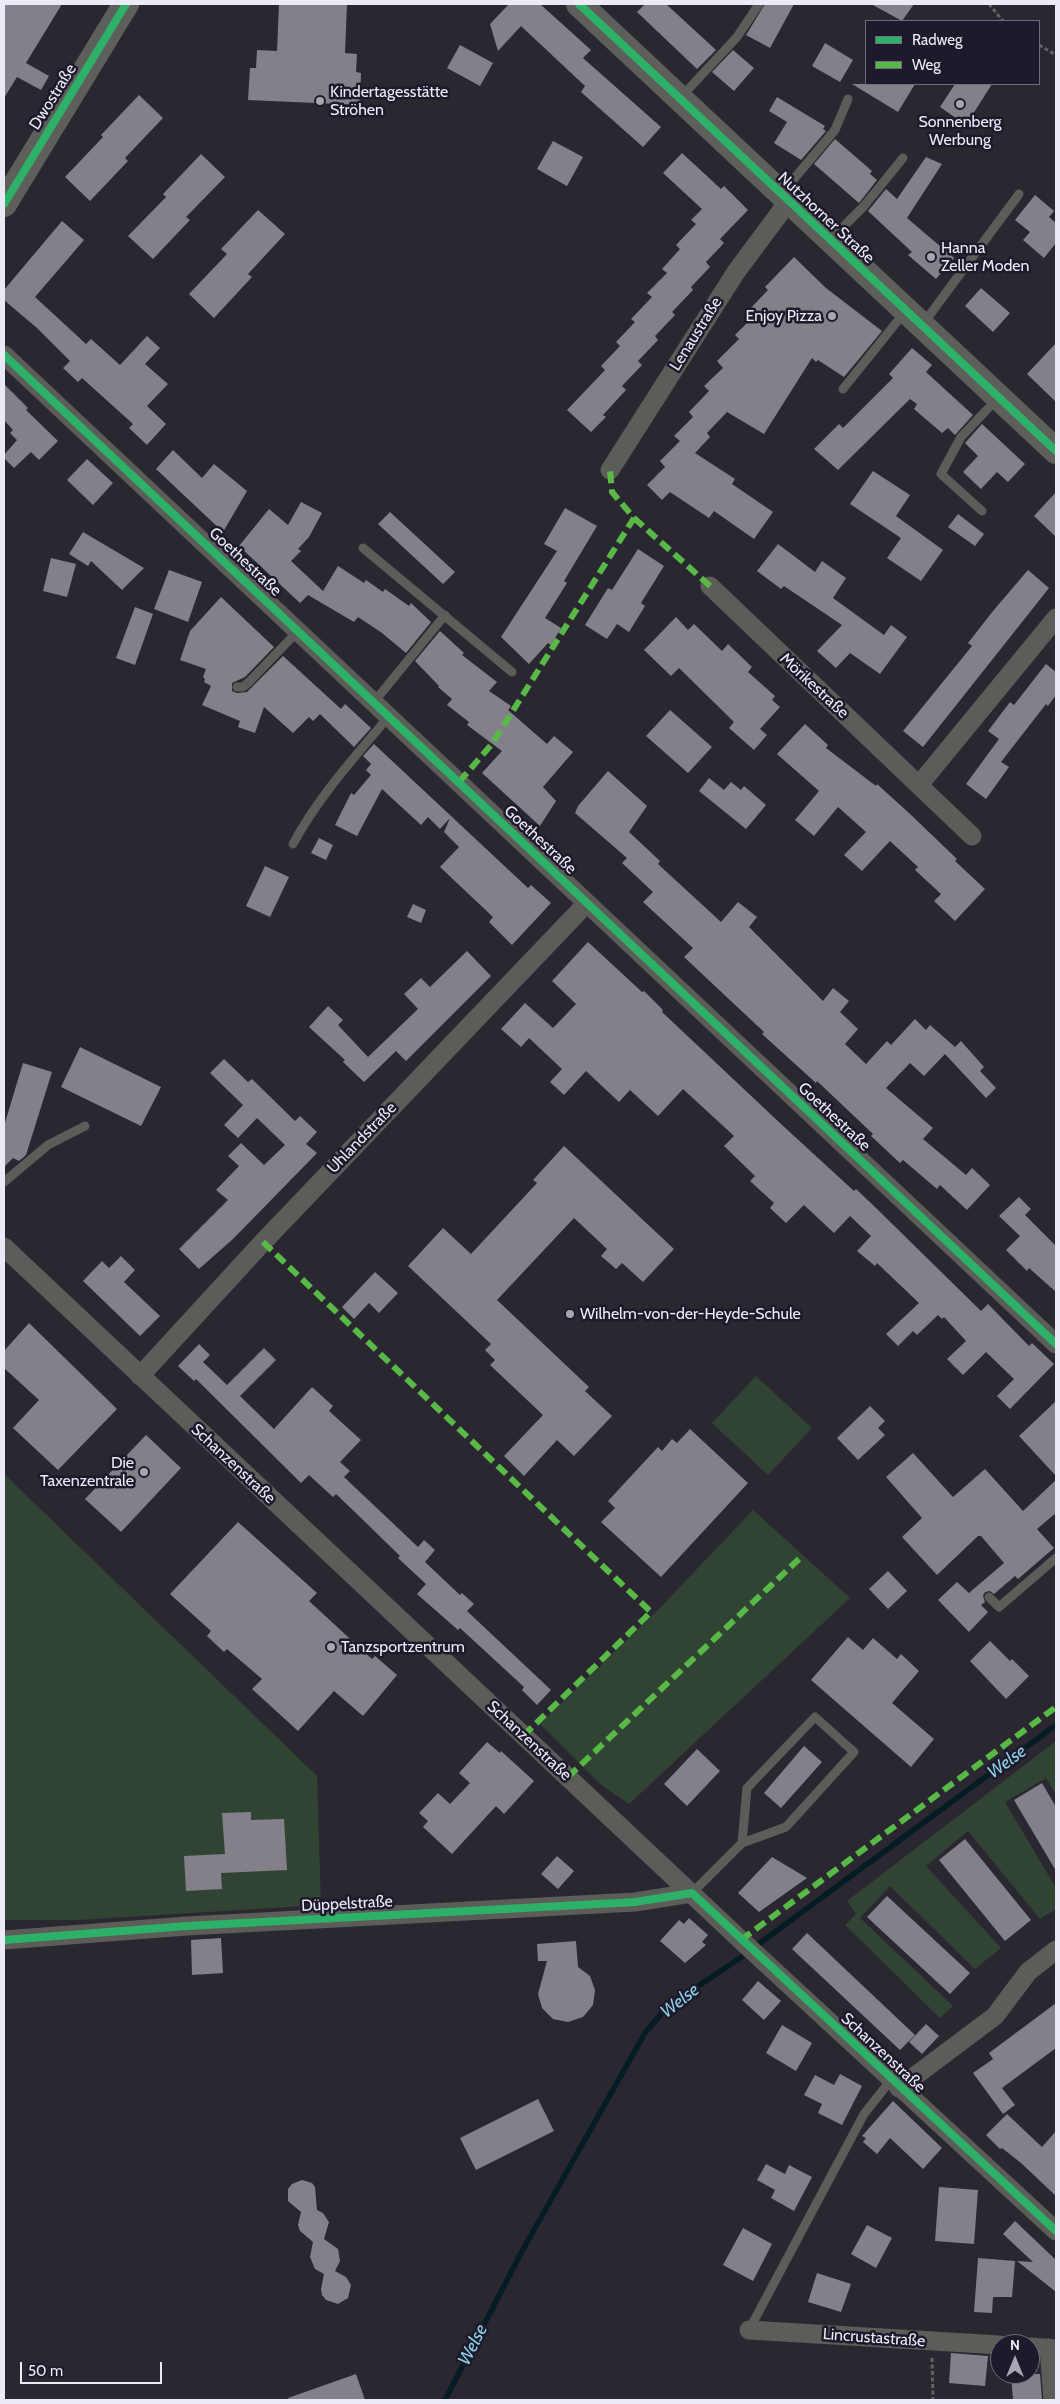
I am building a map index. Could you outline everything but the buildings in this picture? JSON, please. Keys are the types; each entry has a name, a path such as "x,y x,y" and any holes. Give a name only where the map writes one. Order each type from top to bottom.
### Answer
{"main road":[{"name":"Dwostraße","path":"4,204 126,4"},
{"name":"Nutzhorner Straße","path":"579,4 784,199 1056,451"}],"street":[{"name":"Lenaustraße","path":"610,470 784,199"},
{"name":"Goethestraße","path":"4,355 1056,1344"},
{"name":"Mörikestraße","path":"710,586 972,836"},
{"path":"919,786 1056,618"},
{"name":"Uhlandstraße","path":"140,1376 263,1242 587,903"},
{"name":"Schanzenstraße","path":"7,1253 895,2084 1056,2231"},
{"name":"Düppelstraße","path":"4,1940 197,1926 635,1902 692,1893"},
{"path":"895,2084 995,2016 1028,1972 1056,1950"},
{"name":"Lincrustastraße","path":"749,2330 990,2344"},
{"path":"1040,2347 1053,2348 1053,2400"}],"lane":[{"path":"679,99 737,37 759,4"},
{"path":"784,199 835,130 848,98"},
{"path":"830,240 864,206 903,158"},
{"path":"843,388 914,319 1019,194"},
{"path":"982,511 941,474 961,437 998,397"},
{"path":"363,548 512,672"},
{"path":"374,702 445,615"},
{"path":"237,687 243,687 249,682 298,630"},
{"path":"293,844 323,795 389,716"},
{"path":"4,1182 48,1145 85,1126"},
{"path":"990,1596 1000,1607 1056,1558"},
{"path":"692,1893 742,1843 786,1827 854,1752 815,1717 747,1788 742,1843"},
{"path":"749,2330 864,2114 895,2084"}],"path":[{"path":"988,4 1002,20"},
{"path":"1040,46 1056,55"},
{"path":"932,2341 933,2400"}],"green space":[{"path":"756,1376 812,1428 768,1475 712,1423"},
{"path":"4,1474 317,1776 321,1905 78,1920 4,1920"},
{"path":"753,1510 850,1598 629,1804 600,1784 540,1724 657,1611"},
{"path":"1056,1741 1056,1794 1046,1778 1005,1802 1056,1888 1056,1909 1040,1919 968,1831 926,1866 1001,1948 975,1969 890,1886 860,1918 953,2006 940,2018 845,1925 856,1914 847,1901"}],"waterway":[{"name":"Welse","path":"445,2400 521,2253 645,2033 667,2007 737,1960 1056,1725"}],"marked path":[{"path":"459,782 492,744 634,518 612,492 610,470"},
{"path":"634,518 710,586"},
{"path":"263,1242 651,1612 523,1736"},
{"path":"568,1777 799,1559"},
{"path":"741,1940 1056,1707"}],"cycle path":[{"path":"4,204 126,4"},
{"path":"579,4 1056,451"},
{"path":"4,355 1056,1344"},
{"path":"4,1940 187,1926 635,1902 692,1893 1056,2231"}],"place":[{"name":"Kindertagesstätte Ströhen","path":"320,101"},
{"name":"Sonnenberg Werbung","path":"960,104"},
{"name":"Hanna Zeller Moden","path":"931,257"},
{"name":"Enjoy Pizza","path":"832,316"},
{"name":"Wilhelm-von-der-Heyde-Schule","path":"570,1314"},
{"name":"Die Taxenzentrale","path":"144,1472"},
{"name":"Tanzsportzentrum","path":"331,1647"}]}
